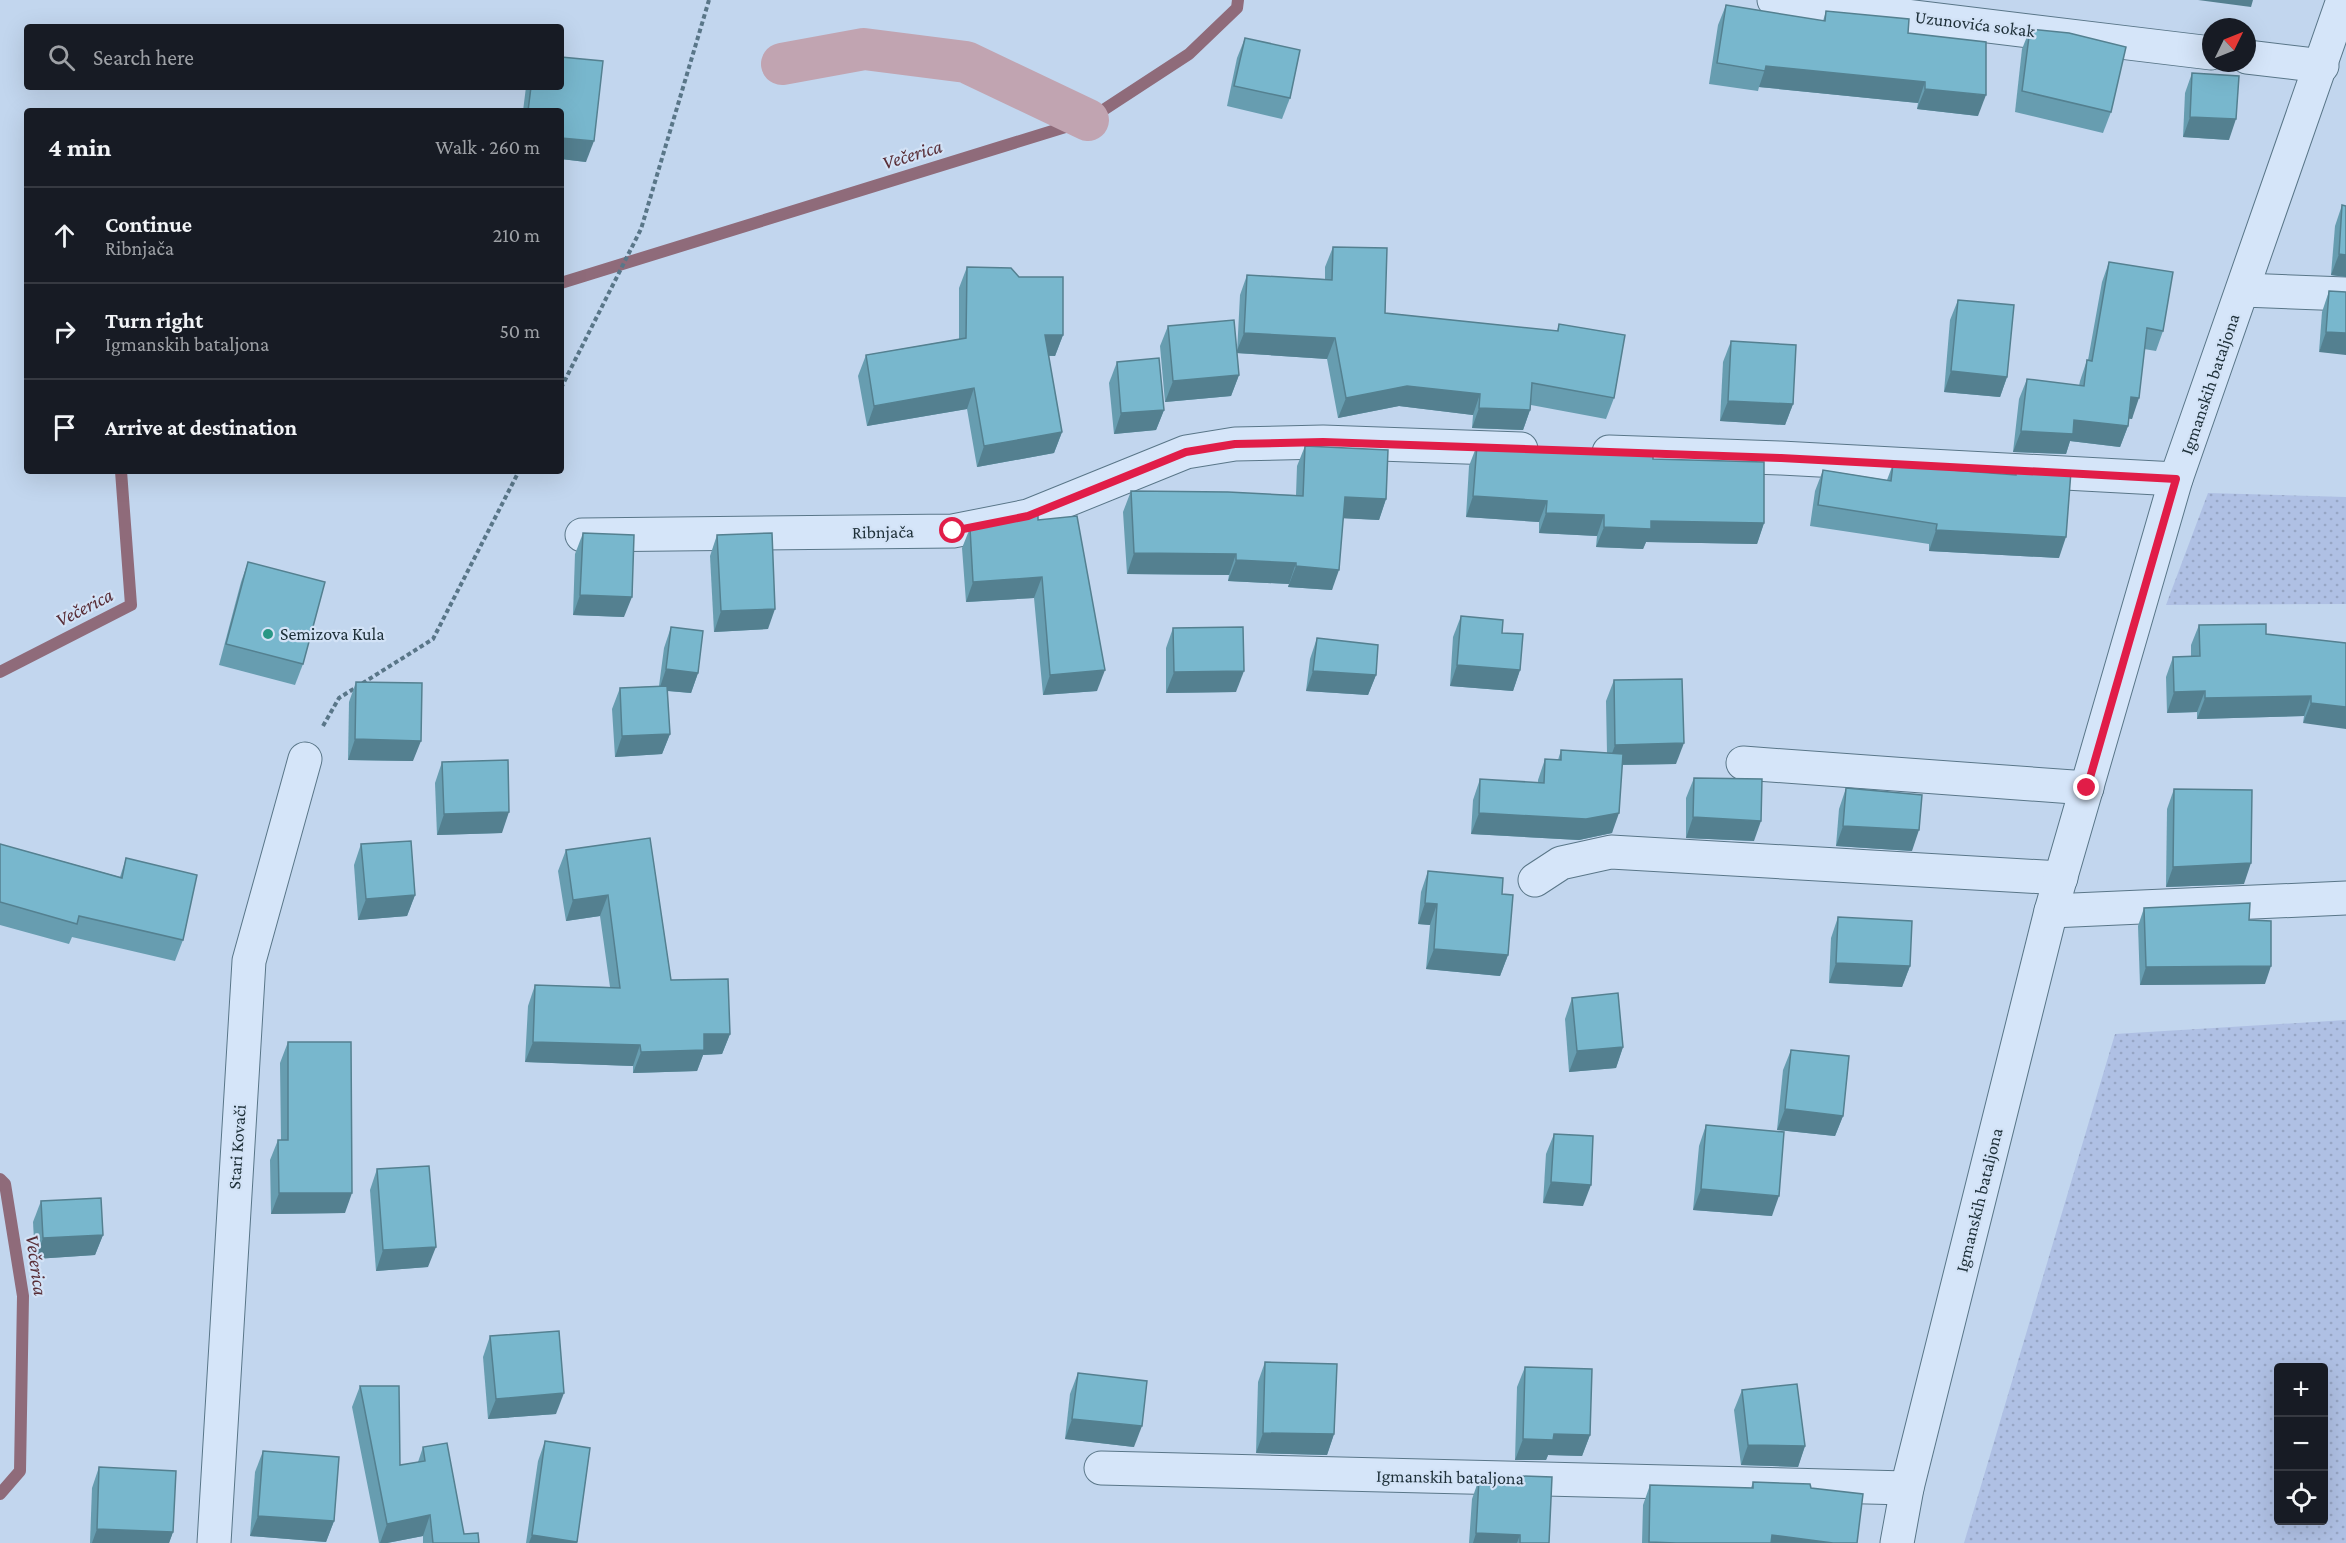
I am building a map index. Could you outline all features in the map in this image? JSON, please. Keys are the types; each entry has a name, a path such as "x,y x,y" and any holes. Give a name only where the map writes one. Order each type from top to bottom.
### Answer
{"street":[{"name":"Uzunovića sokak","path":"1774,0 2202,52"},
{"name":"Igmanskih bataljona","path":"1897,1543 1907,1488 2051,911 2176,479 2322,66 2343,0"},
{"path":"2256,58 2322,66"},
{"path":"2243,290 2346,294"},
{"name":"Ribnjača","path":"582,535 953,531 1028,516 1186,452 1235,444 1323,442 1546,450"},
{"path":"1582,451 1781,458 2176,479"},
{"name":"Stari Kovači","path":"214,1543 249,961 305,759"},
{"path":"1743,763 2087,788"},
{"path":"1535,880 1561,863 1611,852 2061,878"},
{"path":"2051,911 2346,898"},
{"name":"Igmanskih bataljona","path":"1101,1468 1907,1488"}],"path":[{"path":"564,382 639,234 702,31 709,0"},
{"path":"305,759 339,698 433,639 517,474"}],"shaded area":[{"path":"2208,493 2346,497 2346,604 2166,605"},
{"path":"2346,1020 2346,1543 1964,1543 2115,1034"}],"building":[{"path":"1726,5 1825,21 1826,11 1909,19 1908,33 1986,42 1986,95 1925,89 1925,82 1766,66 1765,71 1717,63"},
{"path":"2030,29 2069,33 2126,47 2111,112 2022,91"},
{"path":"1245,38 1300,50 1290,98 1234,86"},
{"path":"564,57 603,61 594,141 564,138 564,108 528,108 531,90 564,90"},
{"path":"2192,73 2239,76 2236,119 2190,117"},
{"path":"2342,205 2346,206 2346,255 2339,254"},
{"path":"1333,247 1387,248 1385,313 1558,331 1559,324 1625,335 1614,398 1532,383 1530,410 1479,408 1480,394 1407,386 1346,398 1335,338 1244,333 1247,275 1332,280"},
{"path":"2109,262 2173,272 2163,331 2147,328 2139,398 2131,397 2128,426 2074,420 2073,434 2021,431 2027,379 2084,386 2087,360 2092,361"},
{"path":"967,267 1011,268 1019,277 1063,277 1063,335 1045,335 1062,432 984,446 974,388 874,406 866,355 966,338"},
{"path":"2329,291 2346,292 2346,333 2326,332"},
{"path":"1958,300 2014,305 2007,377 1951,371"},
{"path":"1234,320 1239,375 1173,381 1168,326"},
{"path":"1731,341 1796,345 1793,404 1728,401"},
{"path":"1159,358 1164,410 1121,413 1117,362"},
{"path":"1477,445 1653,453 1653,459 1764,462 1764,523 1651,521 1651,529 1604,527 1604,515 1546,513 1547,501 1473,496"},
{"path":"1305,446 1388,450 1386,499 1345,497 1339,570 1296,566 1296,563 1236,560 1236,554 1134,553 1131,491 1228,492 1303,496"},
{"path":"1893,464 1912,467 1912,465 1952,466 1952,470 2016,475 2016,468 2071,471 2066,537 1936,530 1937,524 1818,505 1823,470 1891,481"},
{"path":"1038,515 1038,520 1077,516 1105,670 1050,675 1042,577 973,582 970,528"},
{"path":"583,533 634,535 632,597 580,595"},
{"path":"772,533 775,609 721,611 717,535"},
{"name":"Semizova Kula","path":"248,562 325,582 303,664 226,644"},
{"path":"1461,616 1503,620 1502,633 1523,634 1520,670 1457,665"},
{"path":"2266,624 2266,634 2346,643 2346,707 2311,703 2311,696 2205,698 2205,691 2174,692 2173,657 2200,656 2199,625"},
{"path":"671,627 703,631 698,673 666,669"},
{"path":"1243,627 1244,671 1174,672 1173,628"},
{"path":"1317,638 1378,645 1376,675 1313,671"},
{"path":"1682,679 1684,743 1615,745 1614,680"},
{"path":"356,682 422,683 421,741 355,739"},
{"path":"667,686 670,734 622,736 620,688"},
{"path":"1561,750 1623,754 1619,813 1586,819 1479,813 1480,779 1544,783 1545,759 1561,760"},
{"path":"508,760 509,812 444,814 442,762"},
{"path":"1694,778 1762,779 1761,821 1693,817"},
{"path":"1846,788 1922,795 1919,830 1843,826"},
{"path":"2174,789 2252,790 2251,863 2173,867"},
{"path":"650,838 671,980 728,979 730,1034 704,1034 704,1050 641,1052 640,1045 533,1042 535,985 620,988 608,895 573,900 566,850"},
{"path":"411,841 415,895 366,899 361,844"},
{"path":"0,844 122,878 126,858 197,875 183,940 79,916 77,924 0,902"},
{"path":"1428,871 1503,878 1502,894 1513,895 1508,955 1434,949 1437,904 1425,903"},
{"path":"2250,903 2249,920 2271,921 2271,966 2146,967 2144,908"},
{"path":"1838,917 1912,921 1910,966 1836,963"},
{"path":"1618,993 1623,1047 1577,1051 1572,998"},
{"path":"288,1042 351,1042 352,1193 279,1193 278,1140 288,1140"},
{"path":"1791,1050 1849,1056 1843,1116 1785,1109"},
{"path":"1706,1125 1784,1132 1779,1196 1701,1189"},
{"path":"1554,1134 1593,1136 1591,1185 1551,1182"},
{"path":"429,1166 436,1247 383,1250 377,1169"},
{"path":"101,1198 103,1235 43,1238 41,1201"},
{"path":"559,1331 564,1393 496,1399 490,1336"},
{"path":"1265,1362 1337,1364 1334,1434 1263,1433"},
{"path":"1525,1367 1592,1369 1590,1435 1554,1434 1553,1440 1523,1439"},
{"path":"1078,1373 1147,1381 1142,1426 1072,1419"},
{"path":"1797,1384 1805,1446 1748,1445 1742,1390"},
{"path":"360,1386 399,1386 400,1465 425,1461 423,1447 447,1443 464,1534 478,1533 479,1543 433,1543 430,1515 387,1524"},
{"path":"545,1441 590,1448 577,1542 532,1535"},
{"path":"263,1451 339,1457 334,1521 258,1516"},
{"path":"99,1467 176,1471 173,1532 97,1529"},
{"path":"1522,1476 1552,1477 1549,1543 1520,1543 1520,1535 1476,1533 1479,1479 1521,1481"},
{"path":"1753,1482 1810,1484 1811,1488 1863,1494 1857,1543 1833,1543 1772,1535 1771,1543 1649,1542 1650,1485 1753,1488"}],"waterway":[{"name":"Večerica","path":"564,282 1088,120 1189,54 1237,8 1238,0"},
{"path":"782,64 864,49 966,62 1088,120"},
{"name":"Večerica","path":"0,672 131,605 121,474"},
{"name":"Večerica","path":"0,1179 5,1184 23,1296 20,1471 0,1494"}],"place":[{"name":"Semizova Kula","path":"268,634"}],"route":[{"path":"953,531 1028,516 1186,452 1235,444 1323,442 1781,458 2176,479 2087,788"}]}
